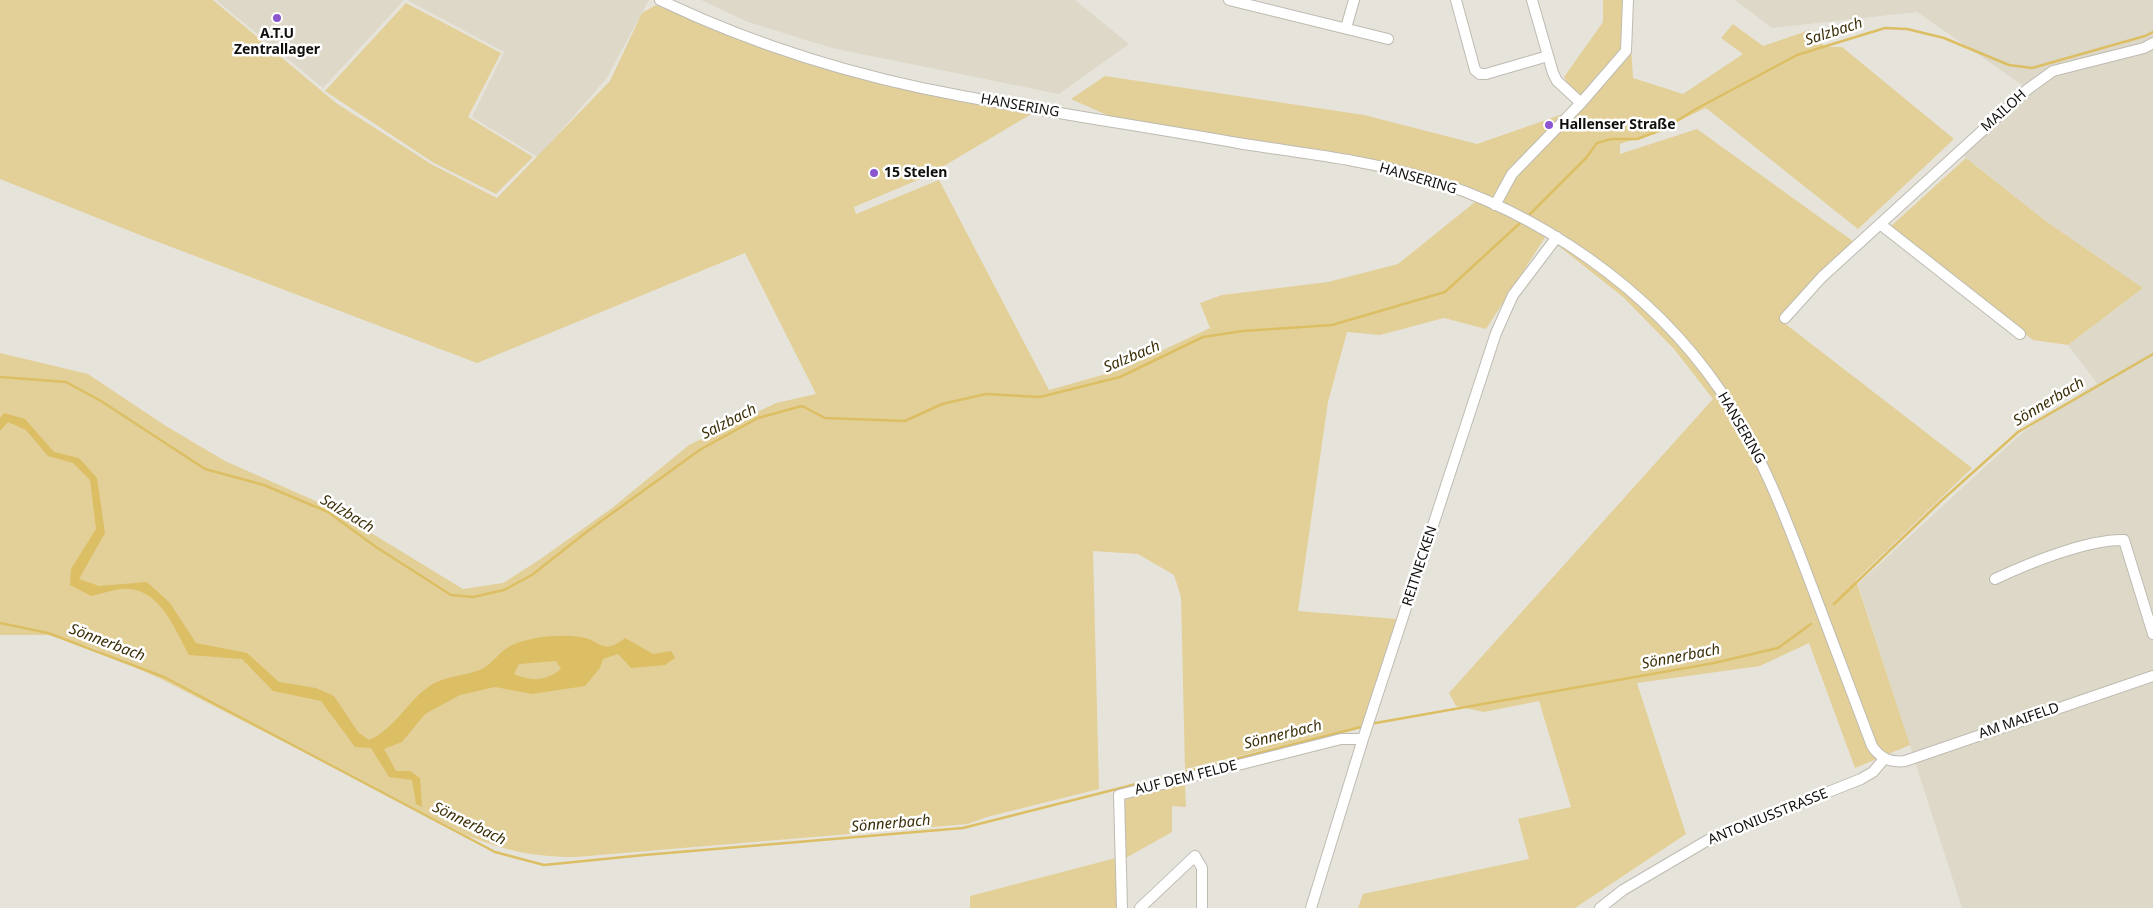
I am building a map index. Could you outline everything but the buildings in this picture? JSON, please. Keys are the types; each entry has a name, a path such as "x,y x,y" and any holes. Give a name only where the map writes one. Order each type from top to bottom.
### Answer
{"street":[{"name":"HANSERING","path":"660,0 752,40 873,77 960,96 1395,170 1436,181 1495,205 1557,238 1590,259 1652,310 1698,361 1737,417 1756,452 1786,520 1872,746 1884,758"},
{"path":"1229,0 1388,39"},
{"path":"1346,28 1354,0"},
{"path":"1456,0 1475,70 1480,74 1486,74 1548,56"},
{"path":"1532,0 1557,80 1581,103"},
{"path":"1495,205 1505,183 1512,174 1581,103 1626,51 1628,0"},
{"name":"MAILOH","path":"1785,318 1822,277 2028,89 2052,71 2144,48 2153,43"},
{"path":"1880,224 2020,334"},
{"name":"REITNECKEN","path":"1311,908 1366,730 1499,327 1513,295 1557,238"},
{"path":"1995,578 2024,565 2108,540 2124,540 2153,634"},
{"name":"AM MAIFELD","path":"1884,758 1894,762 1905,761 2153,676"},
{"name":"AUF DEM FELDE","path":"1122,908 1119,795 1341,739 1366,730"},
{"name":"ANTONIUSSTRASSE","path":"1600,908 1623,890 1708,840 1861,779 1873,772 1884,758"},
{"path":"1140,908 1195,856 1202,868 1202,908"}],"shaded area":[{"path":"0,0 213,0 336,103 431,164 497,198 610,81 642,13 656,5 771,51 874,82 1033,113 927,176 854,207 856,214 939,180 1049,390 1120,370 1210,328 1200,303 1222,295 1328,282 1398,264 1475,202 1422,181 1330,162 1145,132 1071,99 1105,76 1364,115 1477,144 1583,107 1564,77 1603,22 1603,0 1628,0 1633,78 1683,94 1743,54 1721,38 1733,24 1763,46 1810,30 1825,47 1842,47 1954,139 1858,229 1706,108 1650,134 1620,144 1620,154 1697,129 1854,242 1779,319 1972,468 1856,580 1910,745 1855,768 1809,643 1760,666 1637,683 1686,834 1575,908 1358,908 1363,894 1529,859 1518,819 1571,807 1539,701 1484,712 1456,706 1449,693 1713,399 1674,349 1623,297 1546,236 1486,329 1444,318 1380,335 1347,332 1328,402 1298,611 1397,619 1363,726 1185,769 1181,597 1174,575 1138,554 1093,551 1099,789 987,817 968,824 576,857 546,856 520,852 466,835 161,679 93,648 48,635 0,635 0,353 88,374 166,426 225,461 327,506 463,589 503,583 612,508 689,445 776,403 816,394 745,253 477,363 145,237 0,179"},
{"path":"216,0 404,0 323,88"},
{"path":"407,0 649,0 606,79 538,157 472,117 504,52"},
{"path":"701,0 1075,0 1129,44 1059,94 832,48 748,22"},
{"path":"1735,0 2153,0 2153,908 1962,908 1858,584 2023,432 2097,383 2068,345 2143,288 2047,222 1959,152 2028,89 1917,12 1772,28"},
{"path":"406,3 501,53 468,117 533,157 496,194 434,163 325,91"},
{"path":"1966,158 2047,222 2143,288 2068,345 2033,340 1889,228"},
{"path":"4,413 25,419 54,452 79,458 97,478 105,533 79,579 99,586 147,582 170,603 196,643 247,653 279,682 316,688 334,696 358,732 369,740 394,722 431,685 482,669 508,647 528,640 572,636 587,638 606,647 625,638 653,654 671,651 675,658 665,665 631,668 618,654 603,659 600,668 585,686 532,694 495,687 460,695 425,714 402,742 384,749 396,771 410,771 420,778 422,807 416,804 412,780 389,777 371,748 355,747 321,701 273,691 242,659 189,655 164,610 146,594 134,590 121,589 91,596 70,585 71,569 96,529 90,480 73,463 48,456 26,430 8,422 0,431 0,418","holes":["556,661 561,669 550,676 538,679 520,677 514,674 519,664"]},
{"path":"1185,783 1186,807 1172,806 1172,832 1124,859 1121,805 1128,796"},
{"path":"1116,858 1119,908 970,908 970,896"}],"waterway":[{"name":"Salzbach","path":"1530,214 1586,158 1597,143 1611,139 1637,139 1664,129 1696,109 1797,55 1885,28 1907,29 1944,38 2009,65 2032,68 2145,36 2153,32"},
{"name":"Salzbach","path":"0,377 66,382 101,401 205,469 264,485 328,512 376,547 451,595 473,597 504,590 532,575 589,530 701,449 758,418 802,406 825,418 905,421 942,404 986,394 1040,397 1120,377 1203,337 1243,331 1332,325 1445,292 1520,223"},
{"name":"Sönnerbach","path":"1834,604 1941,501 2018,432 2153,354"},
{"name":"Sönnerbach","path":"0,623 48,633 164,677 495,852 544,865 963,828 1365,726"},
{"name":"Sönnerbach","path":"1370,724 1714,663 1778,648 1811,624"}],"place":[{"name":"A.T.U Zentrallager","path":"277,18"},
{"name":"Hallenser Straße","path":"1549,125"},
{"name":"15 Stelen","path":"874,173"}]}
